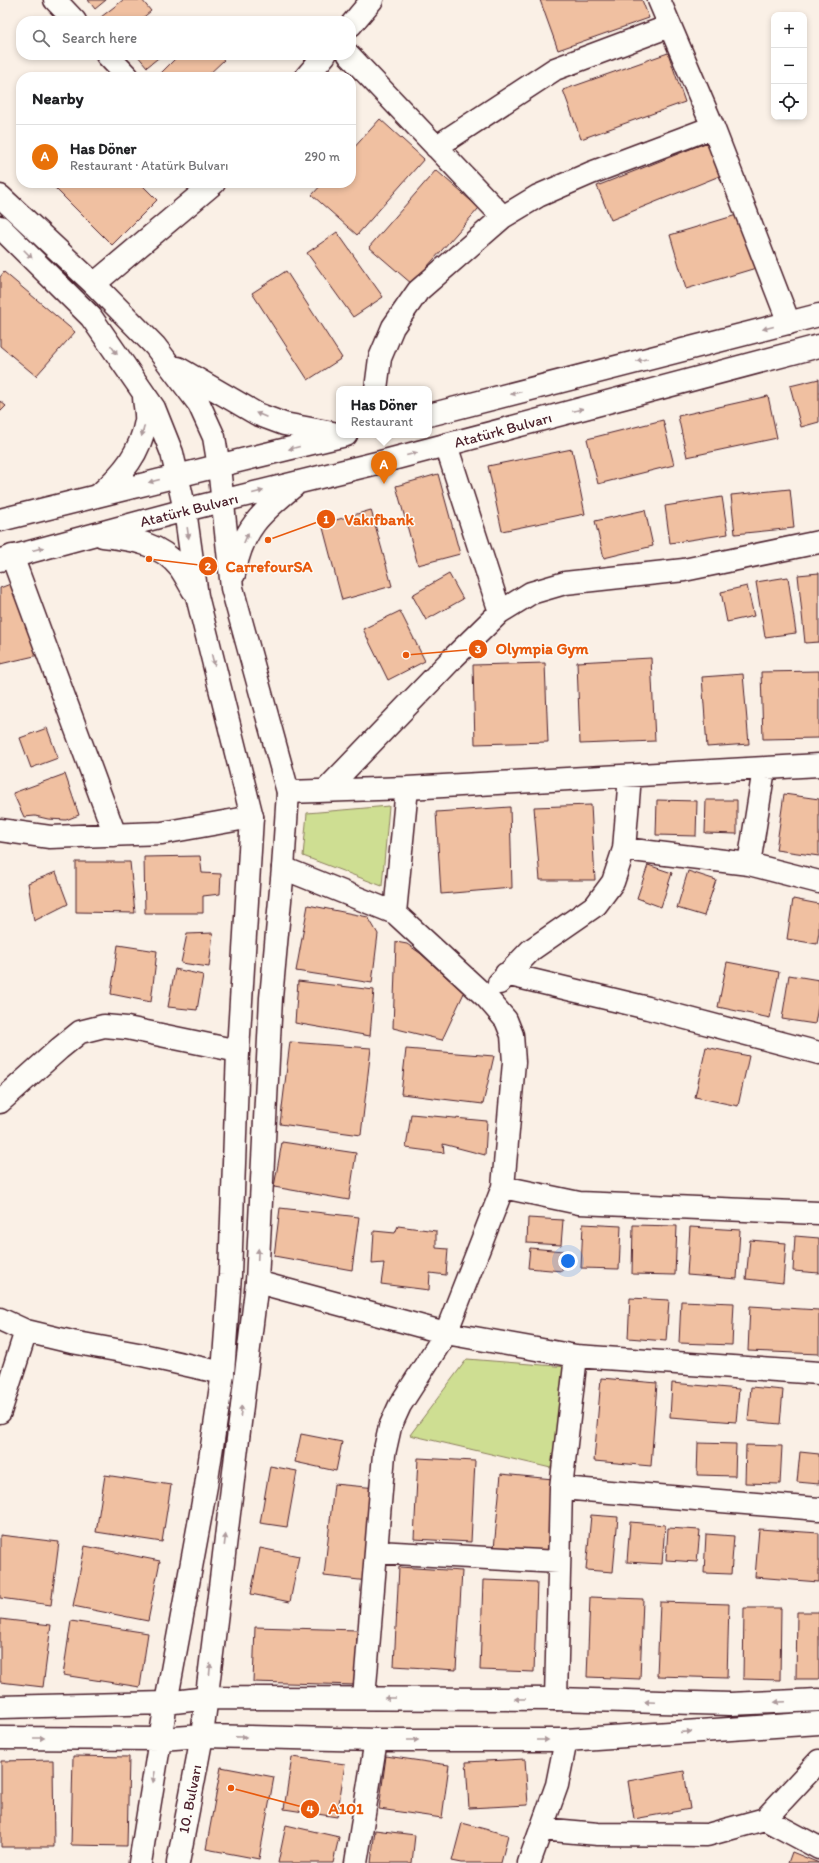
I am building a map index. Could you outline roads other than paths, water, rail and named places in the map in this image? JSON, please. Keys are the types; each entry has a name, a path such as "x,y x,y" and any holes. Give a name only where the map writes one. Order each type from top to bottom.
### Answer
{"street":[{"path":"55,0 70,16"},
{"path":"659,0 713,127 789,323"},
{"path":"436,147 555,69 670,26"},
{"path":"112,60 123,72"},
{"path":"310,72 321,60"},
{"path":"354,60 503,217"},
{"path":"376,386 380,358 393,327 418,291 503,217 538,196 591,173 713,127"},
{"path":"94,284 208,188"},
{"path":"0,196 94,284 168,362 257,414 284,424 336,433"},
{"path":"0,227 91,317 154,408 167,438 185,510 197,596 252,817 238,1051 230,1275 223,1374 206,1486 166,1703 140,1863"},
{"path":"432,414 819,315"},
{"name":"Atatürk Bulvarı","path":"6,558 185,510 446,445 819,346"},
{"name":"10. Bulvarı","path":"168,362 199,404 214,437 220,467 232,588 288,792 283,868 271,998 257,1282 202,1736 178,1863"},
{"path":"99,496 123,473 141,440 146,420 143,393"},
{"path":"0,520 99,496 176,475 220,467 336,437"},
{"path":"446,445 500,612"},
{"path":"232,588 237,559 248,532 264,511 299,482"},
{"path":"94,534 143,542 164,554 180,568 197,596"},
{"path":"326,790 452,658 500,612 531,593 565,583 684,570 819,542"},
{"path":"6,558 115,835"},
{"path":"288,792 407,788 819,766"},
{"path":"749,864 764,769"},
{"path":"487,998 506,974 531,950 596,905 613,882 624,849 630,776"},
{"path":"395,913 407,788"},
{"path":"0,830 50,837 162,833 252,817"},
{"path":"624,849 749,864 819,882"},
{"path":"283,868 395,913 487,998 506,1020 512,1035 514,1062 503,1187 446,1333 400,1405 390,1427 384,1454 364,1698"},
{"path":"506,974 648,1008 819,1053"},
{"path":"0,1102 80,1032 104,1026 127,1028 238,1051"},
{"path":"503,1187 579,1203 819,1213"},
{"path":"257,1282 446,1333 576,1356 819,1373"},
{"path":"0,1319 26,1331 72,1342 138,1354 223,1374"},
{"path":"0,1412 26,1331"},
{"path":"556,1699 561,1488 576,1356"},
{"path":"561,1488 819,1509"},
{"path":"377,1552 559,1562"},
{"path":"0,1707 166,1703 207,1698 556,1699 730,1704 819,1700"},
{"path":"0,1738 161,1739 202,1736 376,1740 566,1740 819,1723"},
{"path":"356,1863 376,1740"},
{"path":"529,1863 556,1785 566,1740"},
{"path":"541,1829 598,1834 708,1835 765,1819 819,1761"},
{"path":"765,1819 819,1848"}],"place":[{"name":"Has Döner","path":"384,484"},
{"name":"Vakıfbank","path":"268,540"},
{"name":"CarrefourSA","path":"149,559"},
{"name":"Olympia Gym","path":"406,655"},
{"name":"A101","path":"231,1788"}]}
